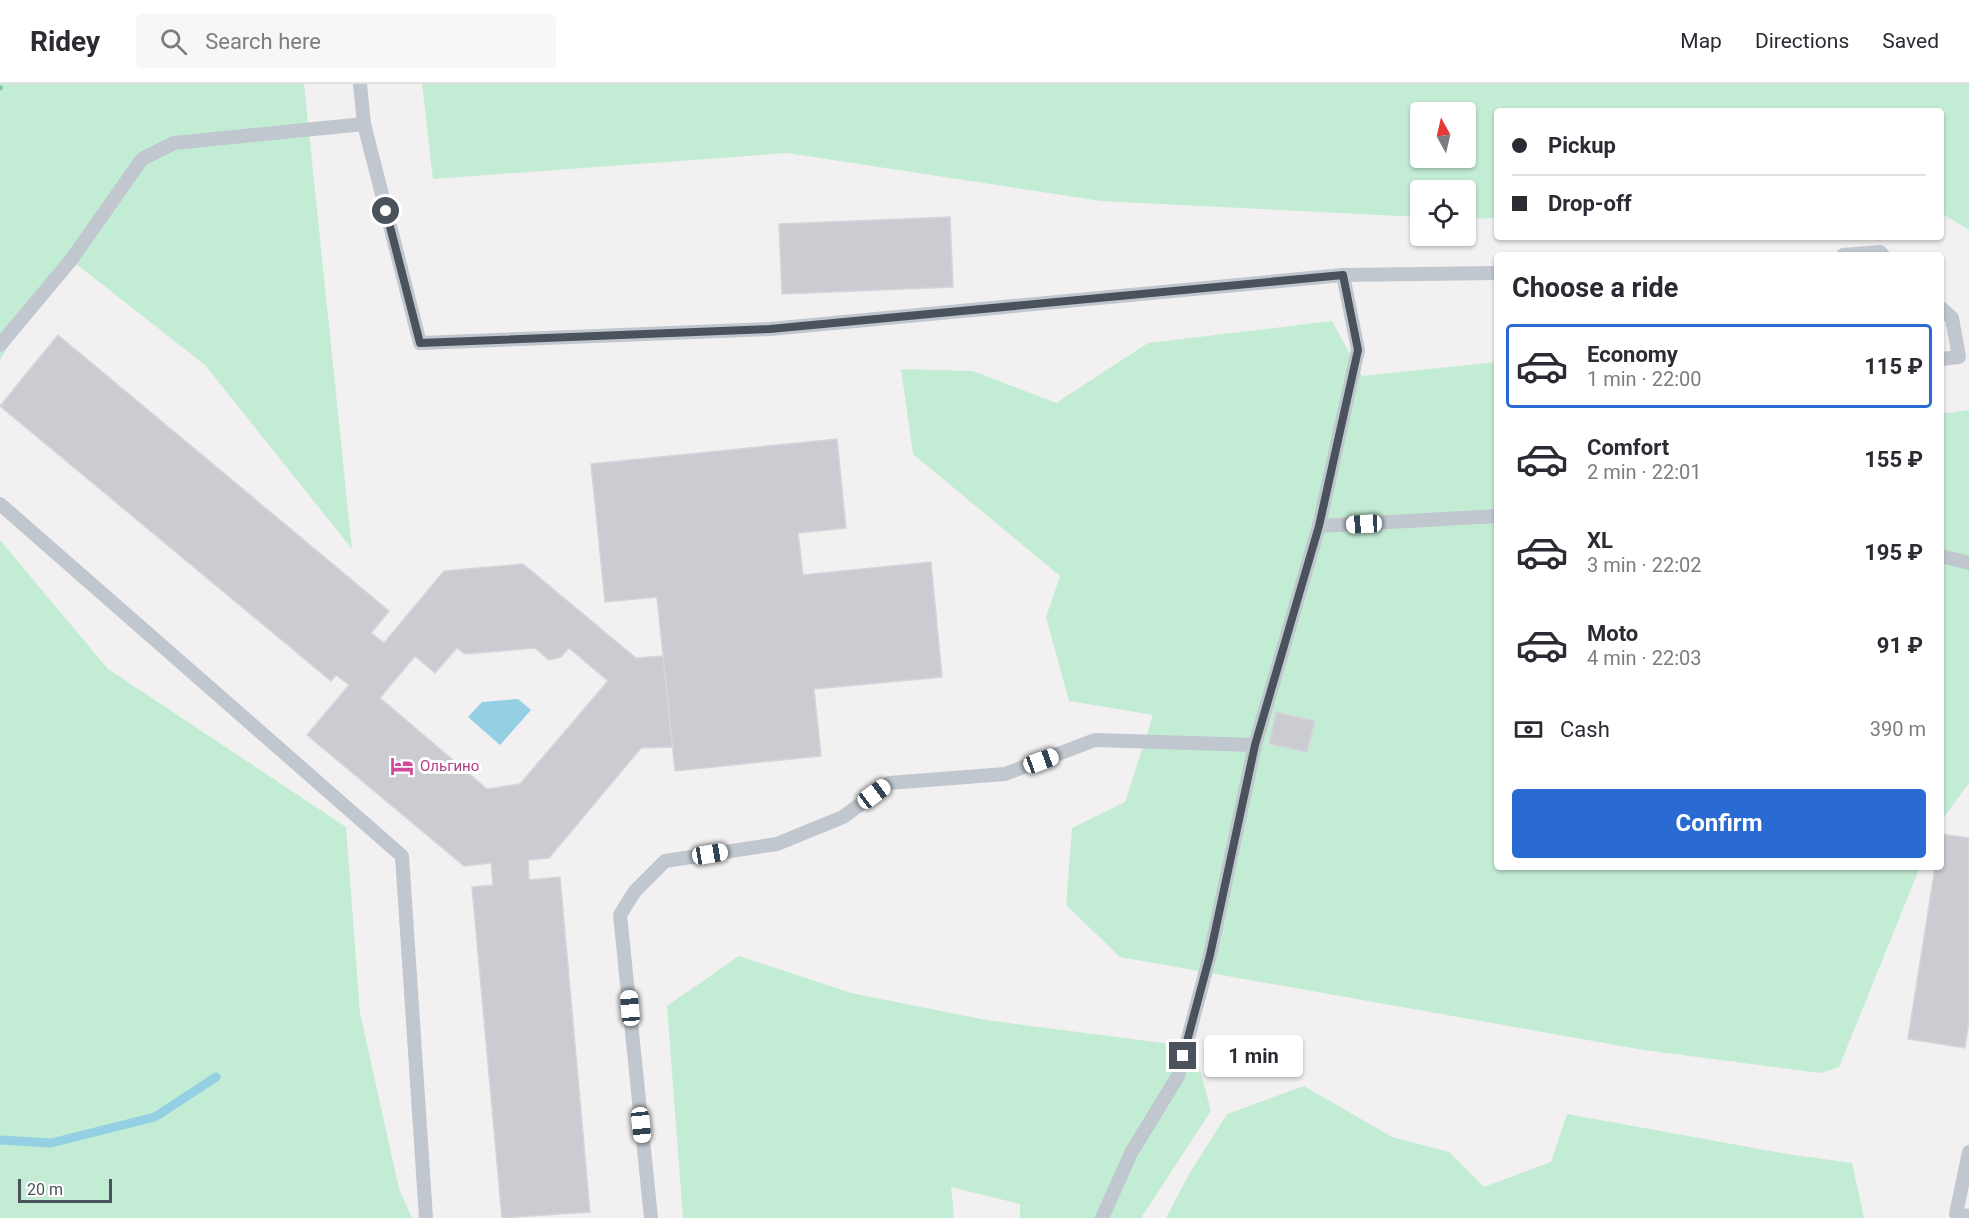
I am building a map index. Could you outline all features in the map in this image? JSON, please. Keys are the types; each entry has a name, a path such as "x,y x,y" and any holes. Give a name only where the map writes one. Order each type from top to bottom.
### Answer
{"lane":[{"path":"360,84 364,124 420,343 770,329 1343,275 1494,273"},
{"path":"0,345 71,260 142,159 174,143 364,124"},
{"path":"1102,1218 1131,1153 1178,1076 1210,955 1255,745 1319,526 1358,350 1343,275"},
{"path":"1944,311 1952,318 1959,357 1944,359"},
{"path":"0,504 402,856 426,1218"},
{"path":"1319,526 1494,516"},
{"path":"1944,557 1969,563"},
{"path":"651,1218 620,915 635,891 665,861 777,844 843,817 890,783 1005,774 1095,740 1255,745"},
{"path":"1969,1152 1956,1214 1969,1216"}],"path":[{"path":"0,90 2,84"}],"green space":[{"path":"0,84 304,84 352,549 205,365 71,260 32,306 0,360"},
{"path":"422,84 1969,84 1969,230 1944,215 1944,108 1494,108 1494,218 1476,219 1476,180 1410,180 1410,216 1101,201 787,153 433,179"},
{"path":"1332,321 1362,376 1494,362 1494,870 1919,870 1839,1067 1821,1073 1644,1050 1120,957 1066,905 1072,828 1125,802 1153,715 1069,701 1046,617 1060,576 913,454 901,369 973,371 1056,403 1148,343"},
{"path":"1969,410 1969,783 1944,817 1944,414"},
{"path":"0,540 108,669 346,827 360,1013 399,1189 412,1218 0,1218"},
{"path":"739,956 851,993 986,1020 1194,1047 1211,1111 1141,1218 1020,1218 1020,1204 951,1187 954,1218 683,1218 667,1006"},
{"path":"1304,1086 1392,1137 1449,1152 1484,1187 1551,1162 1567,1114 1787,1154 1852,1163 1864,1218 1166,1218 1188,1176 1227,1114"}],"water":[{"path":"518,699 531,710 500,745 468,717 482,702"}],"building":[{"path":"950,217 953,287 782,294 779,224"},
{"name":"Ольгино","path":"58,335 389,611 371,633 384,643 444,571 523,564 636,658 663,656 673,747 641,748 549,858 528,860 529,880 560,877 590,1212 502,1218 472,887 493,885 491,863 464,866 307,735 349,685 336,675 331,681 0,406","holes":["457,648 465,654 535,648 549,660 561,657 569,648 608,681 520,784 487,789 380,698 415,656 435,673"]},
{"path":"837,439 846,528 798,533 803,575 931,562 942,677 814,689 821,756 675,771 657,597 605,602 591,464"},
{"path":"1276,712 1315,721 1307,752 1269,744"},
{"path":"1944,834 1969,838 1969,1020 1965,1048 1908,1039 1935,870 1944,870"}],"waterway":[{"path":"0,1140 51,1143 155,1117 216,1077"}],"place":[{"name":"Ольгино","path":"402,766"}],"route":[{"path":"386,211 420,343 770,329 1343,275 1358,350 1319,526 1255,745 1210,955 1183,1056"}]}
